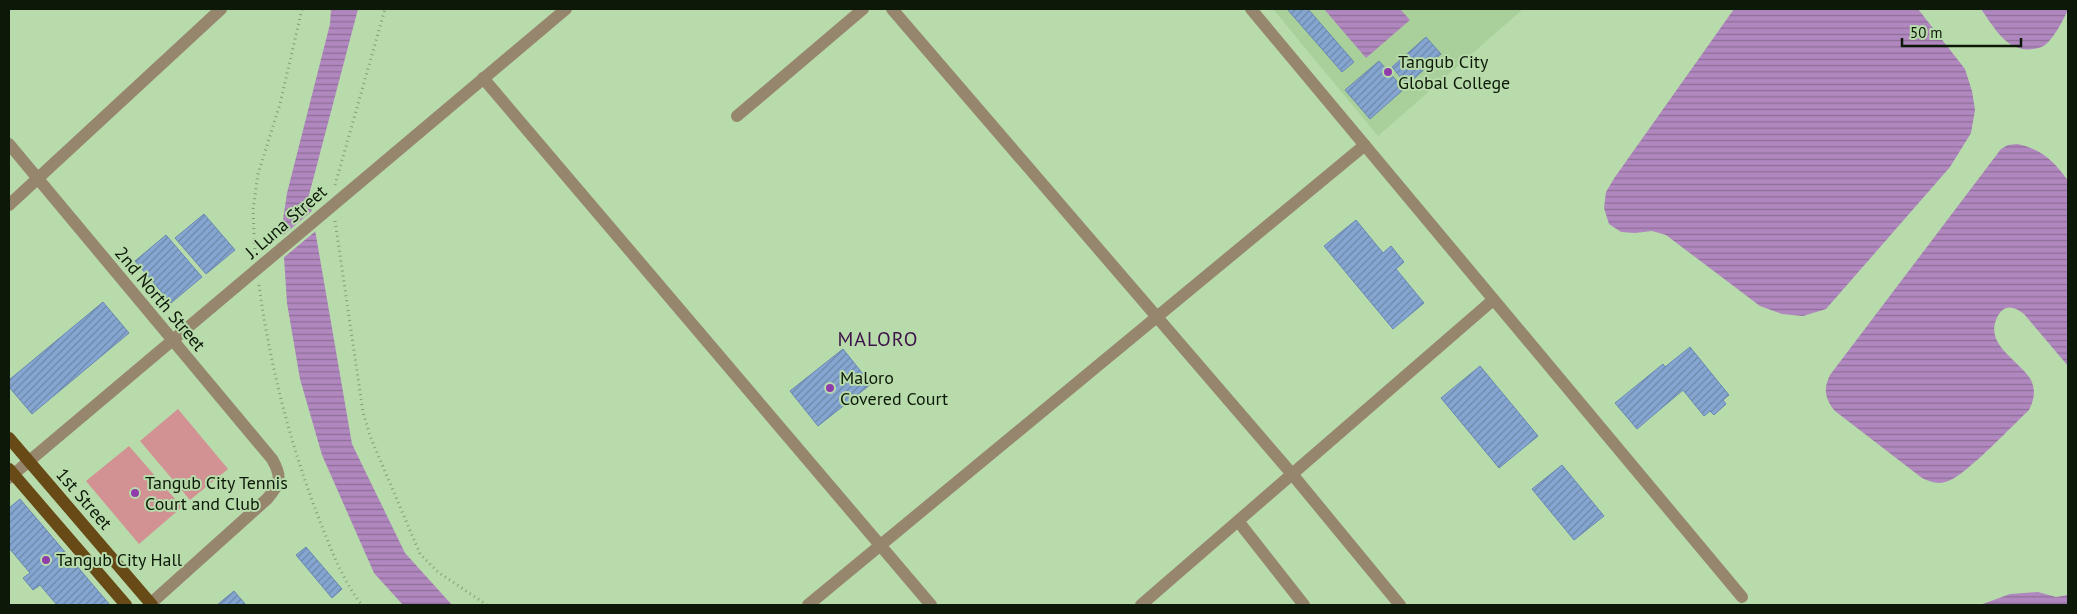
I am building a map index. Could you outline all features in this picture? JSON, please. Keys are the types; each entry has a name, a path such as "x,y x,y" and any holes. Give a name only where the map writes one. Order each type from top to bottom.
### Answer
{"main road":[{"name":"1st Street","path":"9,438 150,605"},
{"path":"10,474 126,605"}],"street":[{"path":"9,205 220,9"},
{"name":"J. Luna Street","path":"10,474 173,341 566,9"},
{"path":"737,116 863,9"},
{"path":"892,9 1292,474 1400,605"},
{"path":"1252,9 1742,597"},
{"path":"483,78 931,605"},
{"name":"2nd North Street","path":"9,144 272,459 278,471 279,479 276,488 267,500 150,605"},
{"path":"808,605 1365,145"},
{"path":"1141,605 1493,300"},
{"path":"1238,521 1300,604"}],"path":[{"path":"302,9 280,104 258,174 253,210 254,244 266,336 286,423 314,504 339,568 362,605"},
{"path":"385,9 339,166 333,204 363,412 370,436 420,554 438,572 488,605"}],"shaded area":[{"path":"331,9 358,9 309,195 352,444 405,553 452,605 403,605 374,573 322,455 300,379 287,303 282,227 287,193 330,24"},
{"name":"Tangub City Global College","path":"1273,9 1523,9 1378,136"},
{"path":"1324,9 1400,9 1410,20 1366,58"},
{"path":"1734,9 1918,9 1965,69 1972,91 1975,110 1971,133 1950,167 1826,309 1803,316 1782,314 1760,306 1666,235 1652,231 1621,232 1609,224 1604,208 1606,192 1615,177"},
{"path":"1981,9 2068,10 2053,37 2046,44 2038,48 2024,49 2016,47 2002,37"},
{"path":"2017,144 2033,149 2046,157 2058,167 2068,181 2068,366 2024,314 2013,308 2003,310 1996,320 1994,329 1996,338 2006,353 2031,380 2034,392 2031,406 2001,438 1966,470 1945,482 1932,482 1922,478 1835,411 1827,398 1826,385 1830,375 2001,149 2008,145"},
{"path":"178,409 228,469 190,500 140,441"},
{"path":"129,446 182,507 139,544 86,481"},
{"path":"2038,592 2056,597 2068,595 2068,605 1980,605 2010,594"}],"pier":[{"path":"313,210 317,230 282,259 281,237"}],"building":[{"path":"1287,9 1308,9 1354,62 1342,72"},
{"path":"1426,37 1441,54 1407,85 1392,67"},
{"path":"1379,61 1404,89 1370,119 1345,90"},
{"path":"204,214 235,250 206,274 175,238"},
{"path":"1356,220 1383,253 1391,246 1404,262 1396,269 1424,303 1393,329 1324,246"},
{"path":"166,235 202,277 171,303 135,261"},
{"path":"103,302 129,333 32,414 9,387 9,380"},
{"path":"1690,347 1729,395 1723,400 1726,404 1714,415 1710,411 1704,416 1683,390 1637,429 1615,403 1663,364 1665,367"},
{"name":"Maloro Covered Court","path":"843,349 871,384 818,426 790,391"},
{"path":"1480,366 1538,436 1499,468 1441,398"},
{"path":"1562,465 1604,516 1574,540 1532,489"},
{"name":"Tangub City Hall","path":"20,499 110,605 57,605 40,585 33,590 23,578 30,573 9,548 9,508"},
{"path":"306,547 342,589 332,598 296,555"},
{"path":"234,591 246,605 217,605"}],"place":[{"name":"Tangub City Global College","path":"1388,72"},
{"name":"Maloro Covered Court","path":"830,388"},
{"name":"Tangub City Tennis Court and Club","path":"135,493"},
{"name":"Tangub City Hall","path":"46,560"}],"district":[{"name":"MALORO","path":"878,339"}]}
